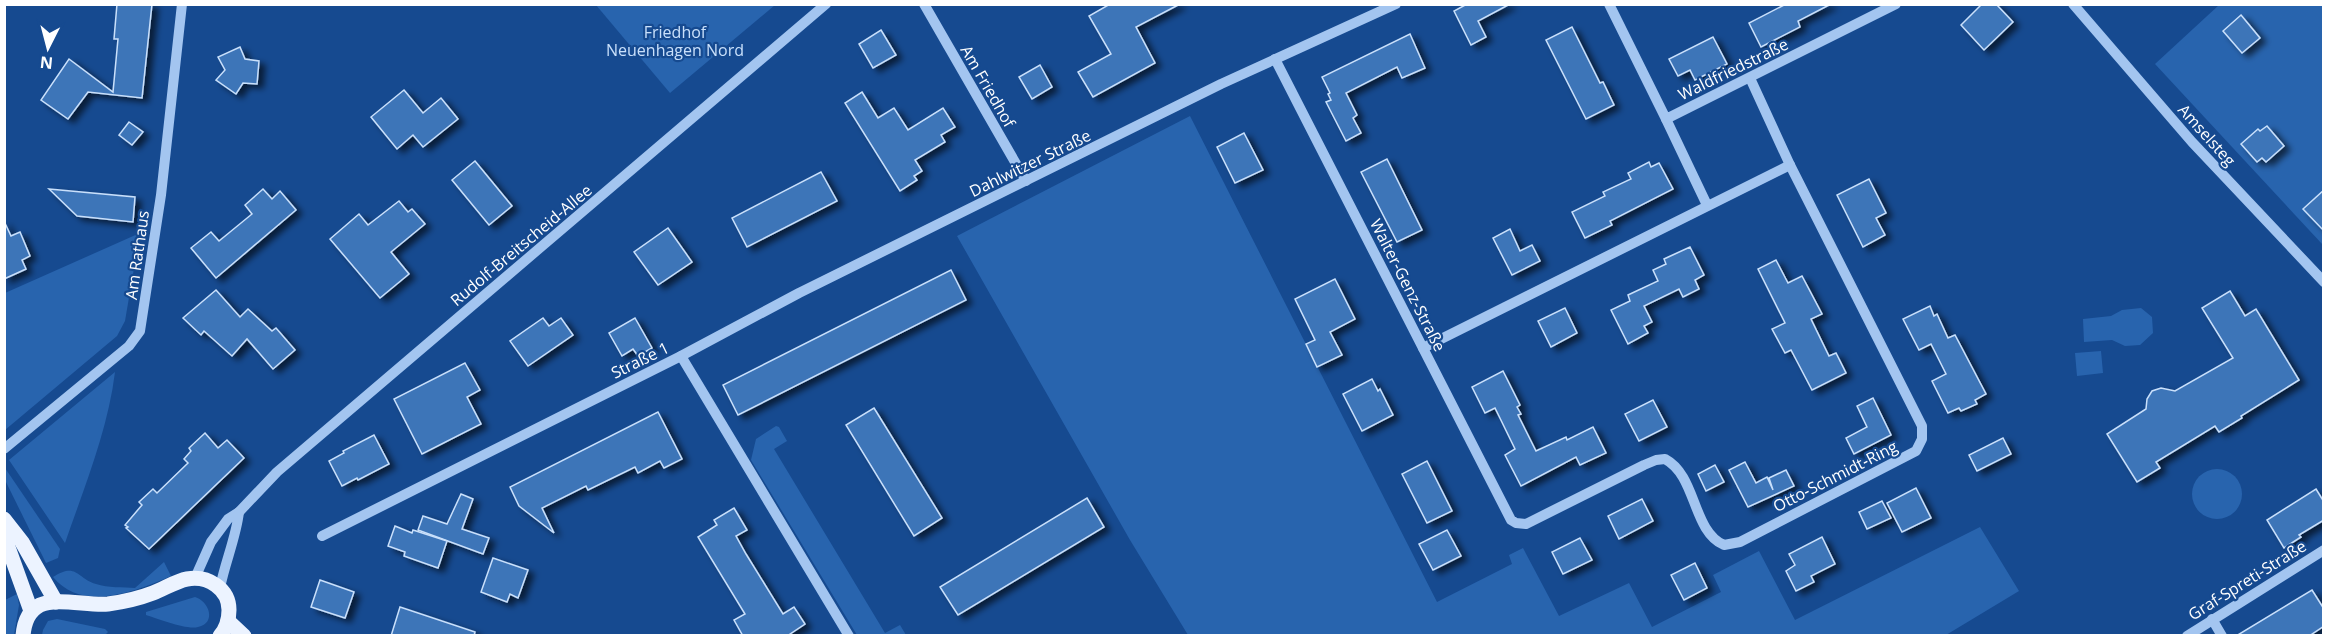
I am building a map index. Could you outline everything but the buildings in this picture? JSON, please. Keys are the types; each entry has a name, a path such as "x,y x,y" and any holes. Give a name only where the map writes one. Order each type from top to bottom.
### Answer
{"main road":[{"path":"4,519 22,542 56,602"},
{"path":"4,531 31,611"},
{"path":"22,636 26,619 31,611 46,602 94,605 111,603 152,594 185,579 195,578 208,580 225,593 229,607 228,621 220,636"},
{"path":"228,621 244,636"}],"street":[{"name":"Am Rathaus","path":"4,449 129,346 140,331 161,195 182,4"},
{"name":"Rudolf-Breitscheid-Allee","path":"195,578 211,542 228,519 239,513 277,472 826,4"},
{"name":"Am Friedhof","path":"924,4 1026,182"},
{"name":"Dahlwitzer Straße","path":"681,356 799,293 1275,59 1396,4"},
{"name":"Waldfriedstraße","path":"1610,4 1666,119 1896,4"},
{"name":"Amselsteg","path":"2073,4 2192,142 2324,282"},
{"name":"Walter-Genz-Straße","path":"1275,59 1511,520 1516,523"},
{"name":"Otto-Schmidt-Ring","path":"1516,523 1526,524 1644,465 1665,459 1680,470 1711,537 1724,545 1733,545 1916,451 1922,439 1922,426 1790,165 1750,78"},
{"path":"1666,119 1707,205"},
{"path":"1423,348 1790,165"},
{"name":"Straße 1","path":"322,536 681,356 849,636"},
{"name":"Rudolf-Breitscheid-Allee","path":"220,588 227,556 237,530 239,513"},
{"name":"Graf-Spreti-Straße","path":"2187,636 2324,550"},
{"path":"2212,619 2222,636"}],"green space":[{"name":"Friedhof Neuenhagen Nord","path":"596,5 775,5 670,93"},
{"path":"2219,5 2323,5 2323,245 2155,64"},
{"path":"1190,116 1437,602 1512,564 1509,555 1523,548 1559,616 1629,583 1652,627 1721,592 1713,575 1759,551 1795,620 1980,527 2019,591 1946,635 1188,635 1130,540 957,236"},
{"path":"140,233 125,321 117,336 5,430 5,293"},
{"path":"2141,308 2152,317 2153,333 2140,345 2125,346 2112,340 2084,342 2083,319 2111,316 2122,310"},
{"path":"2101,351 2103,373 2077,376 2075,353"},
{"path":"115,372 101,437 65,543 9,460"},
{"path":"776,426 779,427 787,441 774,449 885,633 900,625 906,635 857,635 751,460 756,439"},
{"path":"5,468 60,549 58,558 46,563 5,480"},
{"path":"2212,469 2222,469 2235,476 2242,489 2242,499 2235,512 2222,519 2212,519 2203,515 2196,508 2192,499 2192,489 2196,480 2203,473"},
{"path":"164,562 171,576 142,588 110,596 79,594 65,588 53,577 72,571 101,585 135,588"},
{"path":"17,594 19,605 14,635 5,636 5,600"},
{"path":"195,597 204,603 209,612 208,621 204,625 193,628 180,626 146,615 146,612"},
{"path":"57,619 105,629 108,632 104,636 42,635 48,621"}]}
